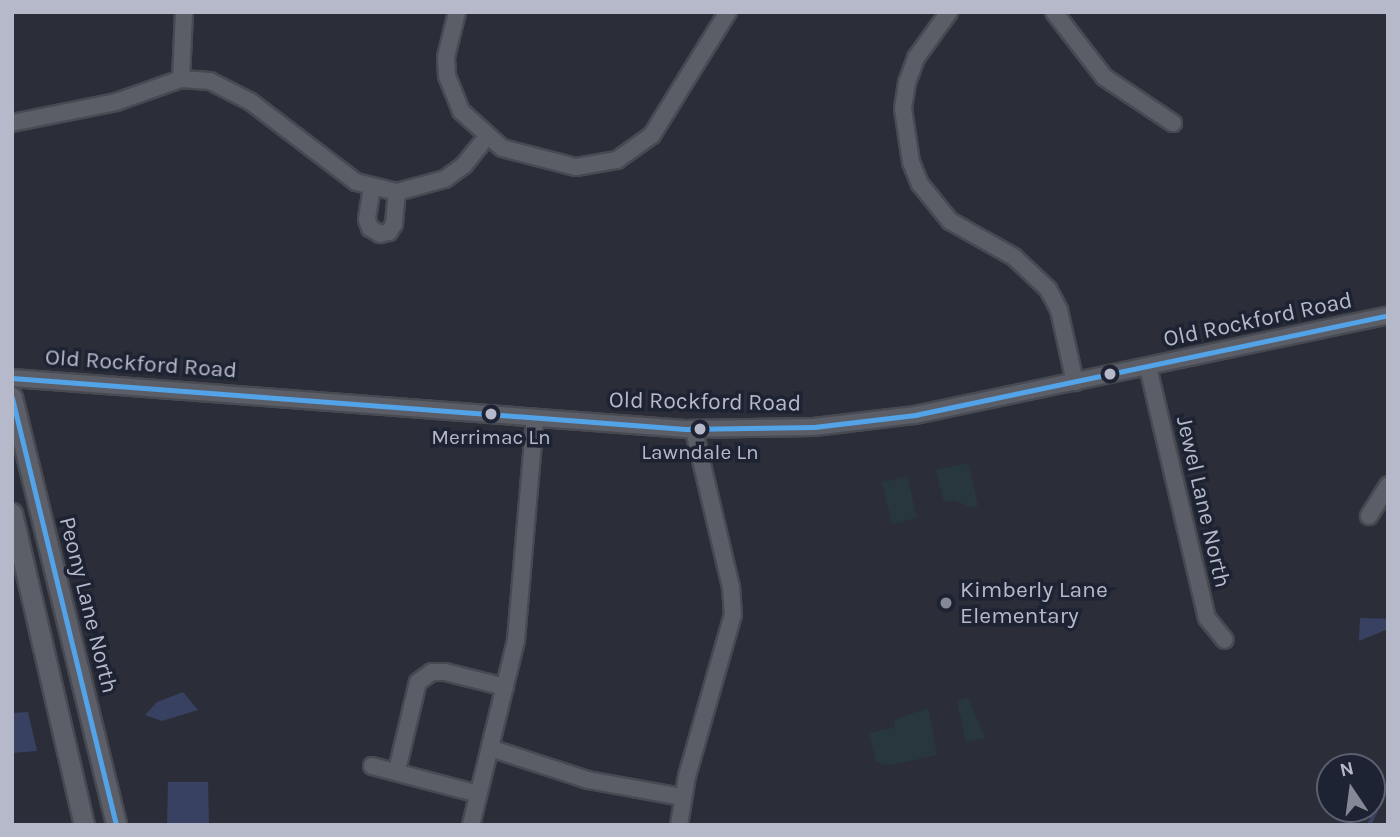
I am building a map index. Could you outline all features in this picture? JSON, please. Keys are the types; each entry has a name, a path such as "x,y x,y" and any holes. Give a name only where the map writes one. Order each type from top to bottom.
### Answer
{"main road":[{"name":"Peony Lane North","path":"12,397 117,825"},
{"path":"12,513 84,825"}],"street":[{"path":"181,79 184,12"},
{"path":"457,12 447,39 447,76 461,111 486,138 520,155 576,167 617,160 636,149 665,118 728,12"},
{"path":"1054,12 1104,78 1173,122"},
{"path":"937,16 907,83 904,109 911,162 920,184 950,221 1014,257 1048,289 1059,310 1075,382"},
{"path":"12,123 116,102 181,79 210,81 231,90 337,170 372,187 397,192 445,179 464,166 486,138"},
{"path":"372,187 367,220 370,228 380,234 389,232 394,224 397,192"},
{"name":"Old Rockford Road","path":"12,378 694,430 865,424 1388,315"},
{"name":"Jewel Lane North","path":"1148,367 1207,618 1226,640"},
{"path":"471,825 505,687 518,621 534,418"},
{"path":"679,825 682,797 733,615 731,587 694,430"},
{"path":"1369,516 1388,485"},
{"path":"397,770 418,682 432,672 445,672 505,687"},
{"path":"490,748 588,780 682,797"},
{"path":"372,766 397,770 478,794"}],"shaded area":[{"path":"968,463 978,506 970,508 955,500 944,502 936,470"},
{"path":"907,476 917,518 892,524 882,482"},
{"path":"968,698 985,738 966,742 957,701"},
{"path":"928,708 937,755 892,765 876,762 869,733 895,727 894,720"}],"water":[{"path":"1360,618 1388,619 1388,629 1359,641"},
{"path":"183,692 198,710 162,721 145,715 157,702"},
{"path":"28,712 37,751 12,753 12,713"},
{"path":"168,782 208,782 209,825 167,825"}],"waterway":[{"path":"1369,825 1388,787"}],"transit line":[{"path":"12,378 685,429 814,427 915,415 1388,315"},
{"path":"12,398 116,825"}],"place":[{"name":"Merrimac Ln","path":"491,414"},
{"name":"Lawndale Ln","path":"700,429"},
{"name":"Kimberly Lane Elementary","path":"946,603"}]}
